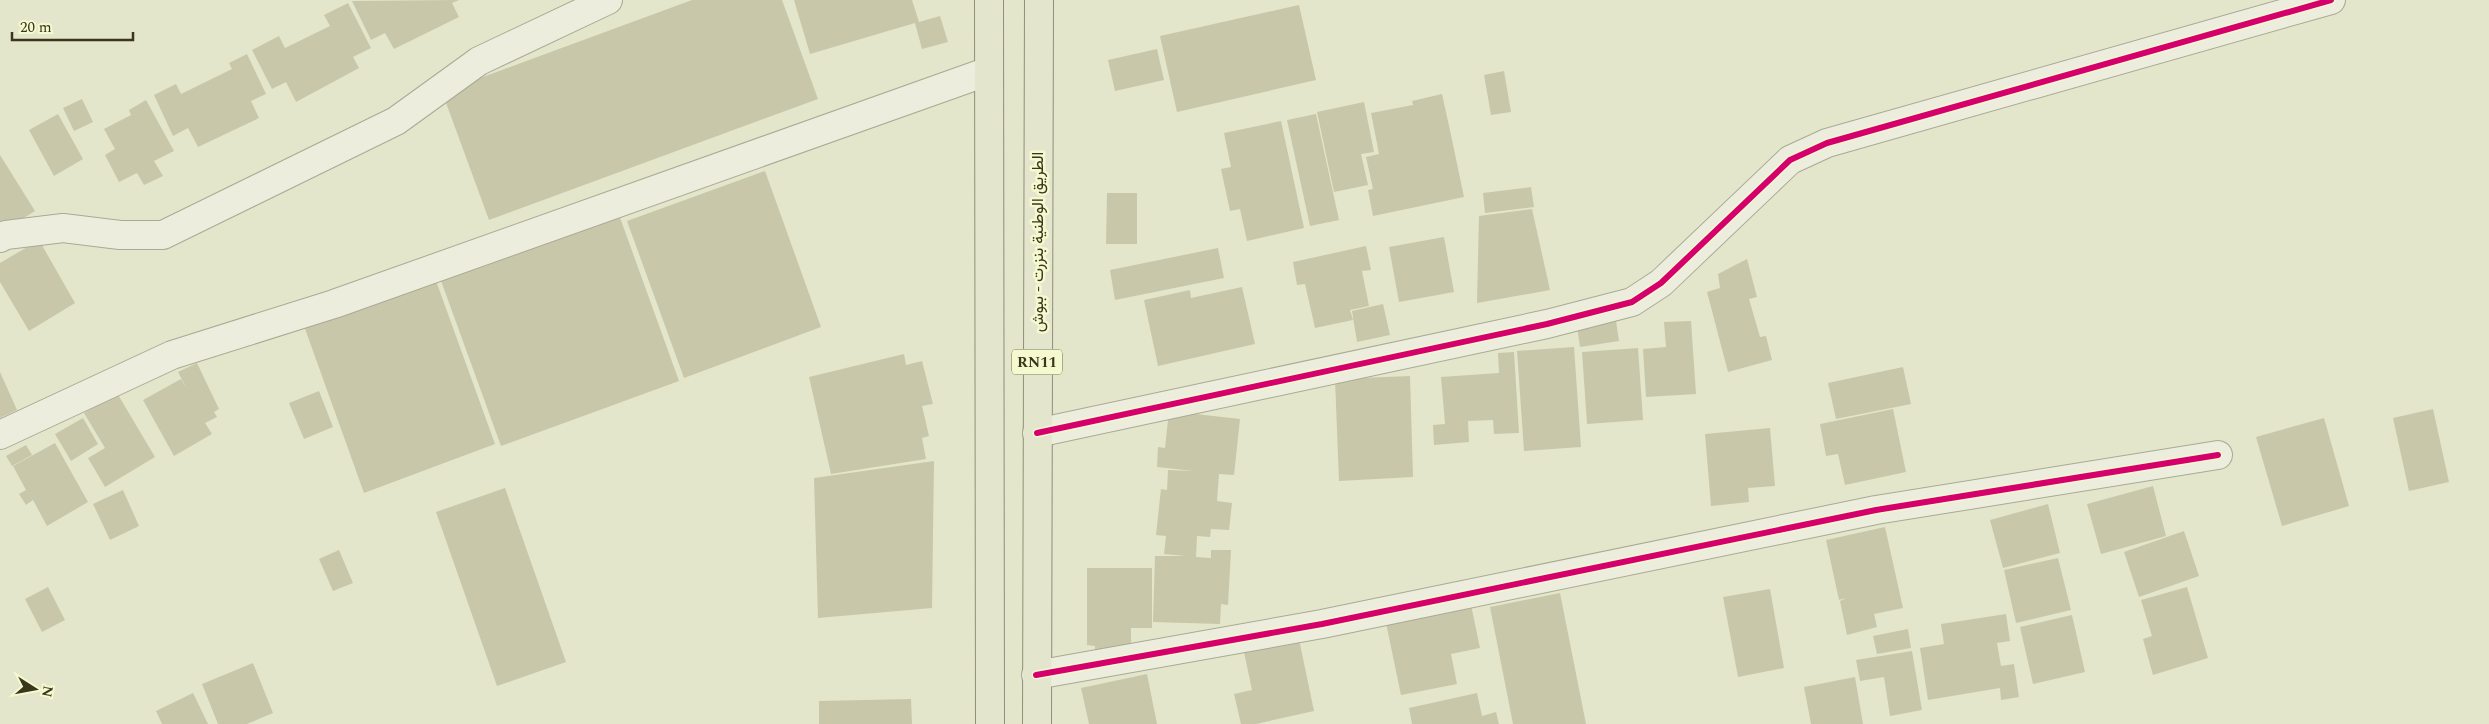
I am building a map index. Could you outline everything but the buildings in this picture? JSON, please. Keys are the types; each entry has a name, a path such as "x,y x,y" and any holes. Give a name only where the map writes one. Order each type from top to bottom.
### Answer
{"main road":[{"name":"RN11","path":"989,0 990,724"},
{"name":"الطريق الوطنية بنزرت - ببوش","path":"1037,724 1039,0"}],"street":[{"path":"0,238 6,235 63,228 120,236 163,235 396,121 479,61 608,0"},
{"path":"1037,433 1538,326 1632,302 1661,283 1790,160 1827,143 2331,0"},
{"path":"0,435 172,354 334,304 989,71"},
{"path":"1036,675 1322,624 1876,510 2218,455"}],"cycle path":[{"path":"1037,433 1547,324 1632,302 1661,283 1790,160 1827,143 2331,0"},
{"path":"1036,675 1322,624 1876,510 2218,455"}]}
